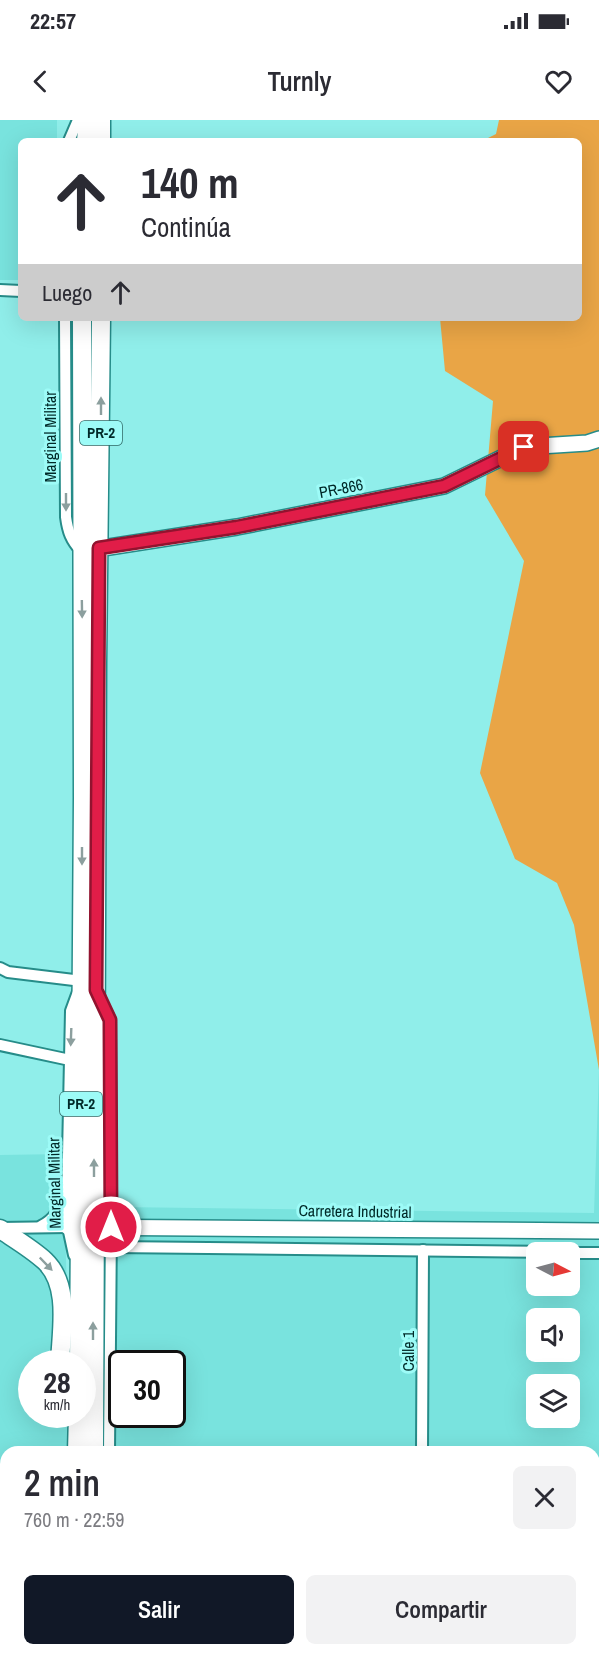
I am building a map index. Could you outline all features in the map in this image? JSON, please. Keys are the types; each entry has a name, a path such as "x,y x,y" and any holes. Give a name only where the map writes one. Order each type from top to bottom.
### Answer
{"main road":[{"path":"86,138 88,120"},
{"path":"101,120 101,138"},
{"name":"PR-2","path":"82,321 90,550 88,1227 94,1446"},
{"name":"PR-2","path":"90,550 101,321"},
{"name":"PR-2","path":"78,1350 79,1278 88,1227"},
{"path":"0,1228 45,1261 57,1279 62,1294 60,1350"},
{"path":"76,1428 78,1433"},
{"path":"77,1446 78,1428"}],"street":[{"path":"69,120 69,138"},
{"path":"70,138 78,120"},
{"path":"0,290 18,291"},
{"name":"Marginal Militar","path":"65,321 66,518 72,541 90,550"},
{"name":"PR-866","path":"90,550 237,527 444,486 524,447 587,443 599,440"},
{"path":"0,968 8,972 89,985"},
{"name":"Marginal Militar","path":"88,1227 110,1020 89,985 71,1011 67,1185 88,1227 111,1247 109,1446"},
{"path":"0,1045 70,1060"},
{"path":"38,1227 50,1222 58,1213 67,1185"},
{"path":"0,1228 88,1227"},
{"name":"Carretera Industrial","path":"88,1227 599,1232"},
{"path":"111,1247 526,1251"},
{"name":"Calle 1","path":"422,1446 423,1250"},
{"path":"580,1253 599,1253"}],"shaded area":[{"path":"0,120 57,120 57,138 18,138 18,280 0,280"},
{"path":"499,120 599,120 599,1070 574,925 557,883 515,859 480,773 524,561 485,495 493,401 445,371 440,321 582,321 582,138 488,138 496,134"},
{"path":"599,1070 599,1446 115,1446 115,1428 186,1428 186,1350 116,1350 118,1207 594,1213"},
{"path":"63,1154 69,1350 18,1350 18,1428 69,1428 68,1446 0,1446 0,1155"}],"route":[{"path":"111,1227 110,1020 96,990 99,548 237,527 444,486 524,447"}]}
